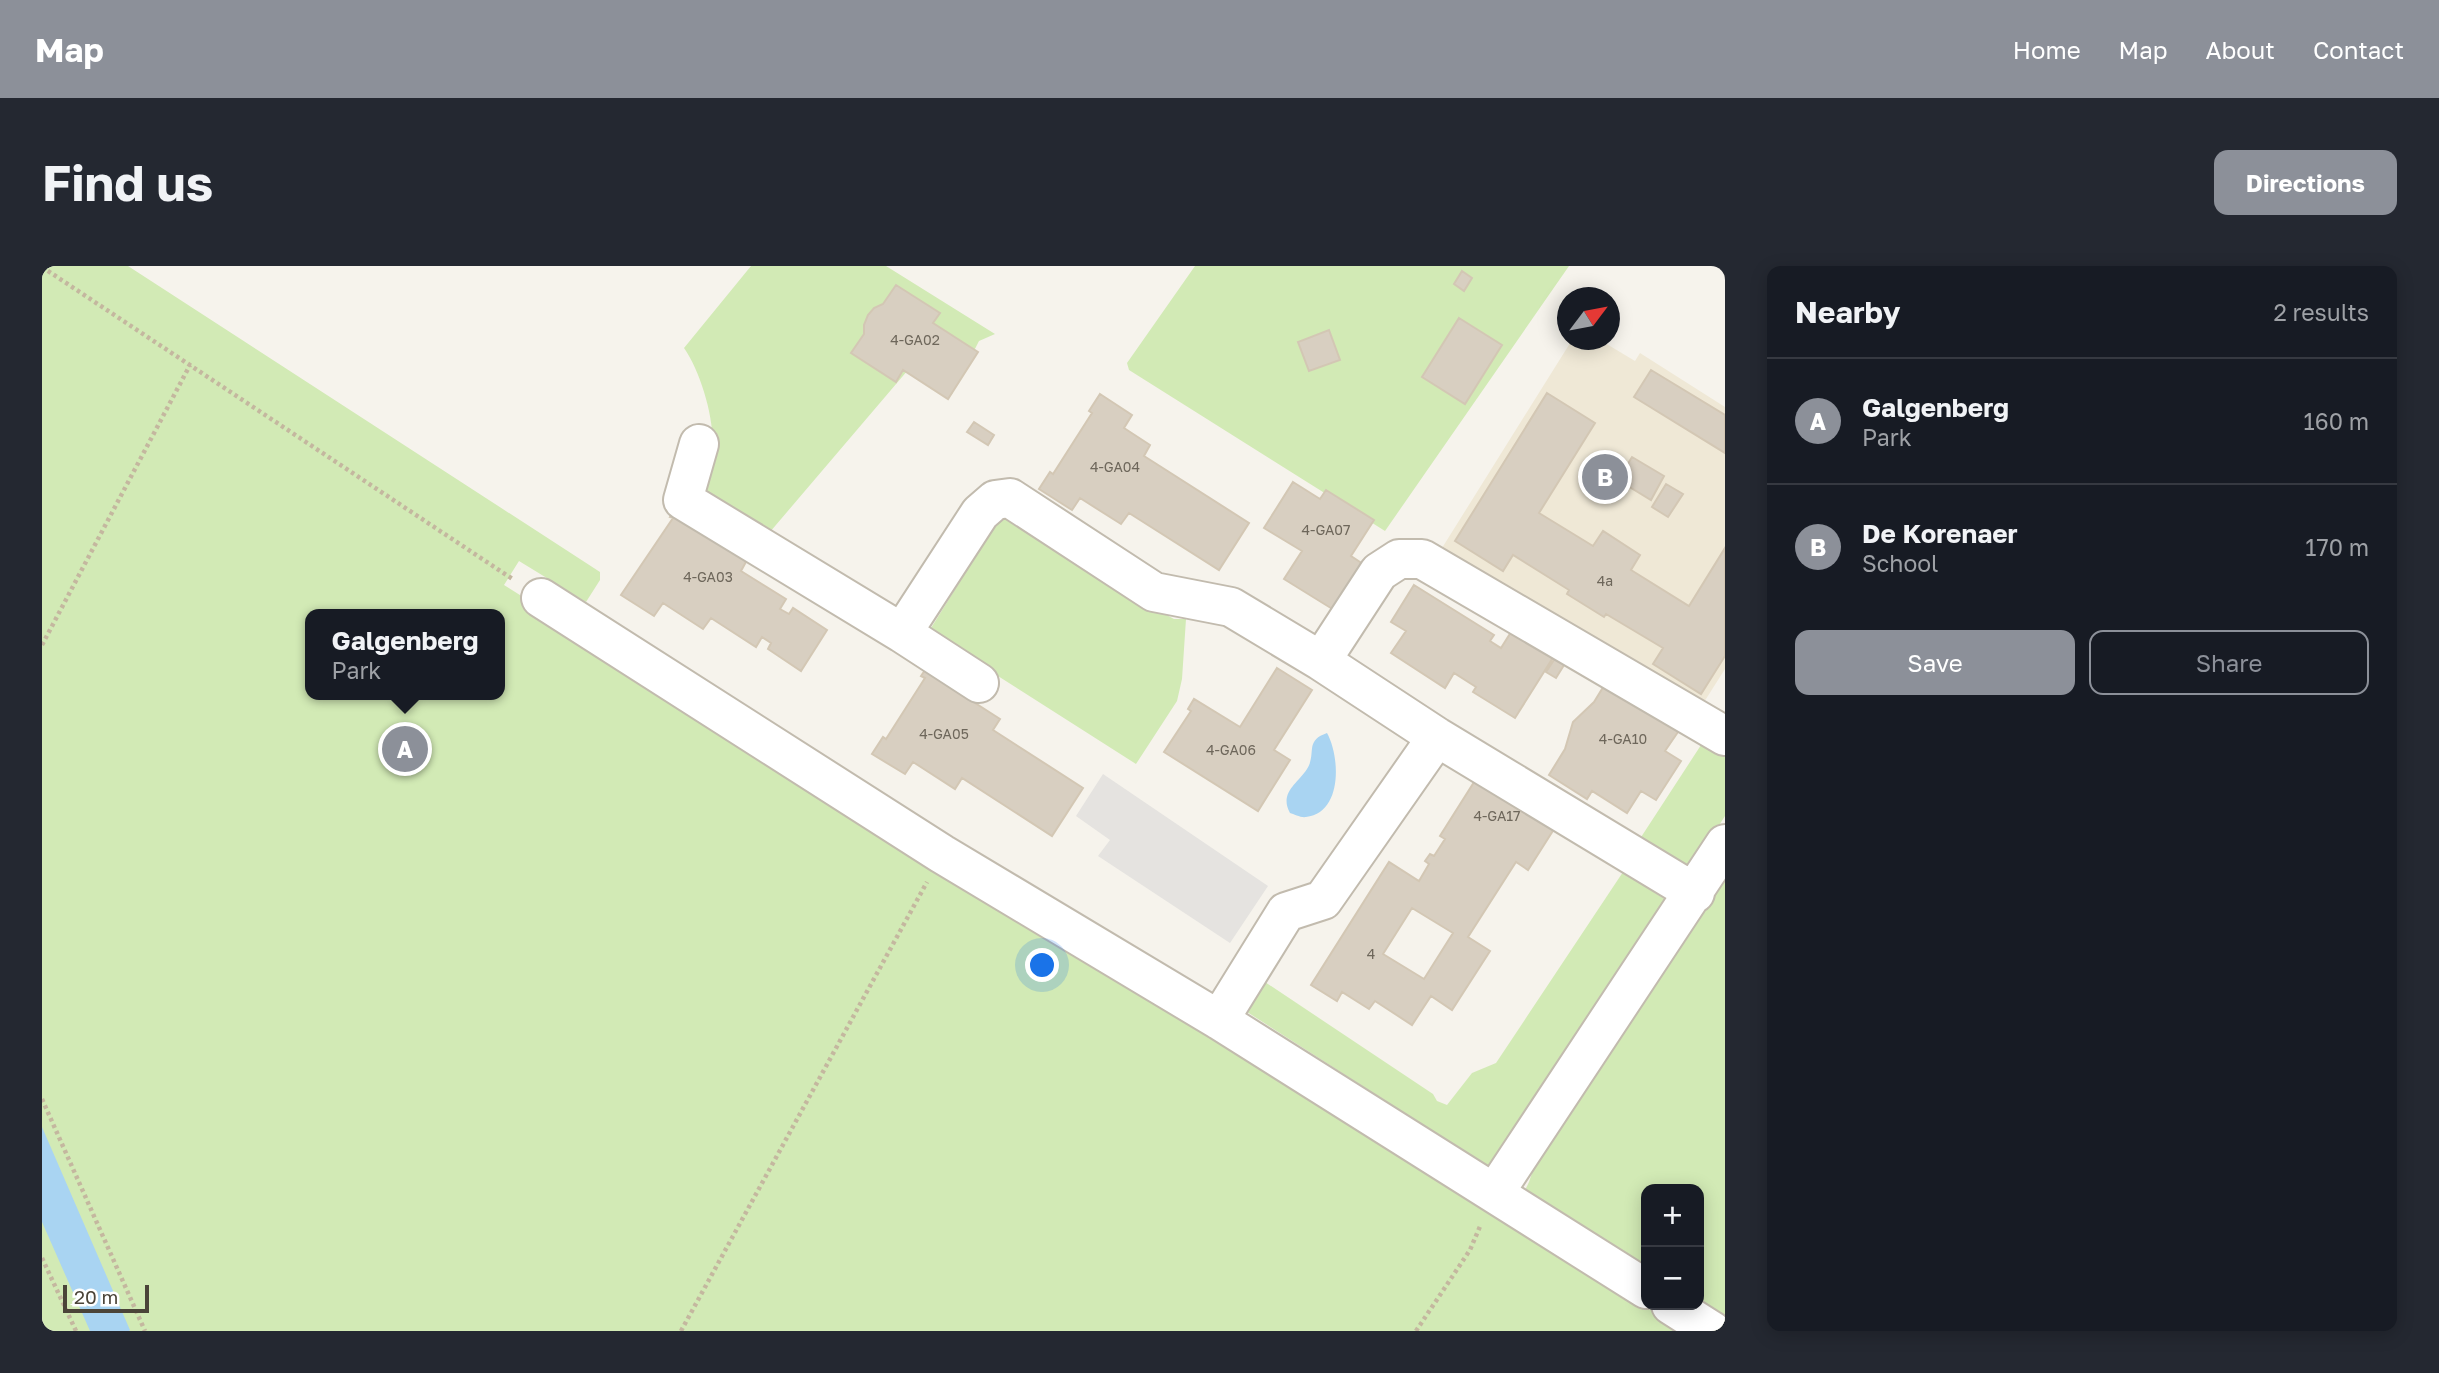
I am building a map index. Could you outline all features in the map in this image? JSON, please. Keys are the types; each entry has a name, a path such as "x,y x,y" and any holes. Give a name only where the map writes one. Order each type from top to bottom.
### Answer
{"street":[{"path":"699,444 683,500 979,683"},
{"path":"902,633 980,513 995,500 1010,498 1154,592 1231,607 1321,661 1437,737 1695,893"},
{"path":"1321,661 1379,572 1399,559 1422,559 1725,736"},
{"path":"541,598 942,854 1219,1020 1641,1286"},
{"path":"1219,1020 1286,912 1323,900 1437,737"},
{"path":"1495,1192 1725,844"},
{"path":"1679,1310 1713,1331"}],"path":[{"path":"42,267 541,598"},
{"path":"42,645 190,365"},
{"path":"681,1331 942,854"},
{"path":"42,1099 145,1331"},
{"path":"1416,1331 1470,1250 1495,1192"},
{"path":"42,1258 76,1331"}],"shaded area":[{"path":"1566,350 1617,350 1635,361 1640,353 1725,407 1725,669 1699,710 1442,548"},
{"path":"1103,774 1268,886 1230,943 1098,856 1110,840 1076,816"}],"green space":[{"path":"42,266 128,266 600,572 600,580 586,602 519,561 504,585 1510,1221 1529,1182 1537,1158 1725,872 1725,1331 42,1331"},
{"path":"751,266 886,266 995,334 979,341 952,394 908,370 764,539 701,499 711,458 712,427 701,384 684,348"},
{"path":"1195,266 1569,266 1385,531 1129,370 1127,363"},
{"path":"1008,512 1161,612 1174,619 1186,619 1182,679 1177,701 1136,764 932,634 931,628 1000,517"},
{"path":"1703,742 1725,755 1725,816 1690,870 1632,851"},
{"path":"1623,872 1666,900 1495,1166 1487,1166 1244,1010 1262,980 1433,1094 1437,1101 1447,1105 1472,1073 1496,1063"}],"water":[{"path":"1327,733 1336,769 1332,795 1327,805 1318,813 1304,817 1290,813 1287,806 1288,794 1310,763 1313,744"},
{"path":"42,1127 129,1331 90,1331 42,1222"}],"building":[{"path":"1462,271 1472,278 1464,291 1454,284"},
{"path":"896,285 940,313 933,323 978,352 948,399 903,370 896,382 851,353 864,334 868,315 883,304"},
{"path":"1459,318 1502,345 1465,404 1422,377"},
{"path":"1329,330 1340,360 1309,371 1298,342"},
{"path":"1651,370 1725,415 1725,453 1634,397"},
{"path":"1547,393 1595,423 1539,513 1593,546 1603,531 1640,555 1631,570 1689,606 1725,548 1725,656 1701,694 1653,664 1663,648 1606,614 1604,617 1567,594 1569,590 1513,555 1503,571 1455,541"},
{"path":"1100,394 1132,415 1124,428 1150,445 1144,456 1249,523 1219,570 1129,513 1121,524 1080,498 1072,510 1039,489 1050,472 1053,474 1092,413 1089,411"},
{"path":"974,422 994,435 988,445 967,432"},
{"path":"1632,457 1664,476 1651,500 1618,480"},
{"path":"1293,482 1320,499 1326,490 1374,520 1351,556 1363,564 1334,610 1284,579 1302,551 1264,528"},
{"path":"1666,484 1683,494 1668,517 1652,507"},
{"path":"681,500 747,560 741,571 786,599 780,609 789,614 793,608 827,630 801,671 768,649 771,643 762,637 756,647 711,618 703,629 663,603 654,616 621,595 673,518 670,517"},
{"path":"1414,585 1494,635 1490,641 1501,648 1518,621 1559,648 1515,718 1473,692 1476,687 1454,673 1445,688 1391,653 1406,631 1391,622"},
{"path":"1560,651 1569,657 1556,678 1546,672"},
{"path":"933,658 966,679 958,692 1000,719 993,730 1083,788 1052,836 962,778 955,789 913,762 905,774 872,754 883,737 886,739 925,678 921,676"},
{"path":"1277,668 1312,690 1274,750 1290,760 1258,811 1164,752 1191,711 1188,709 1194,699 1240,727"},
{"path":"1610,676 1680,729 1665,751 1681,761 1656,800 1641,791 1627,813 1592,791 1587,799 1549,775 1565,749 1573,722 1594,702"},
{"path":"1483,768 1561,818 1528,870 1516,862 1468,937 1490,951 1452,1010 1431,996 1412,1025 1375,1001 1369,1009 1342,992 1337,1001 1311,985 1389,862 1419,881 1429,864 1425,861 1430,854 1434,856 1445,839 1440,836","holes":["1412,908 1453,933 1424,979 1383,954"]}],"place":[{"name":"De Korenaer","path":"1605,477"},
{"name":"Galgenberg","path":"405,749"}]}
